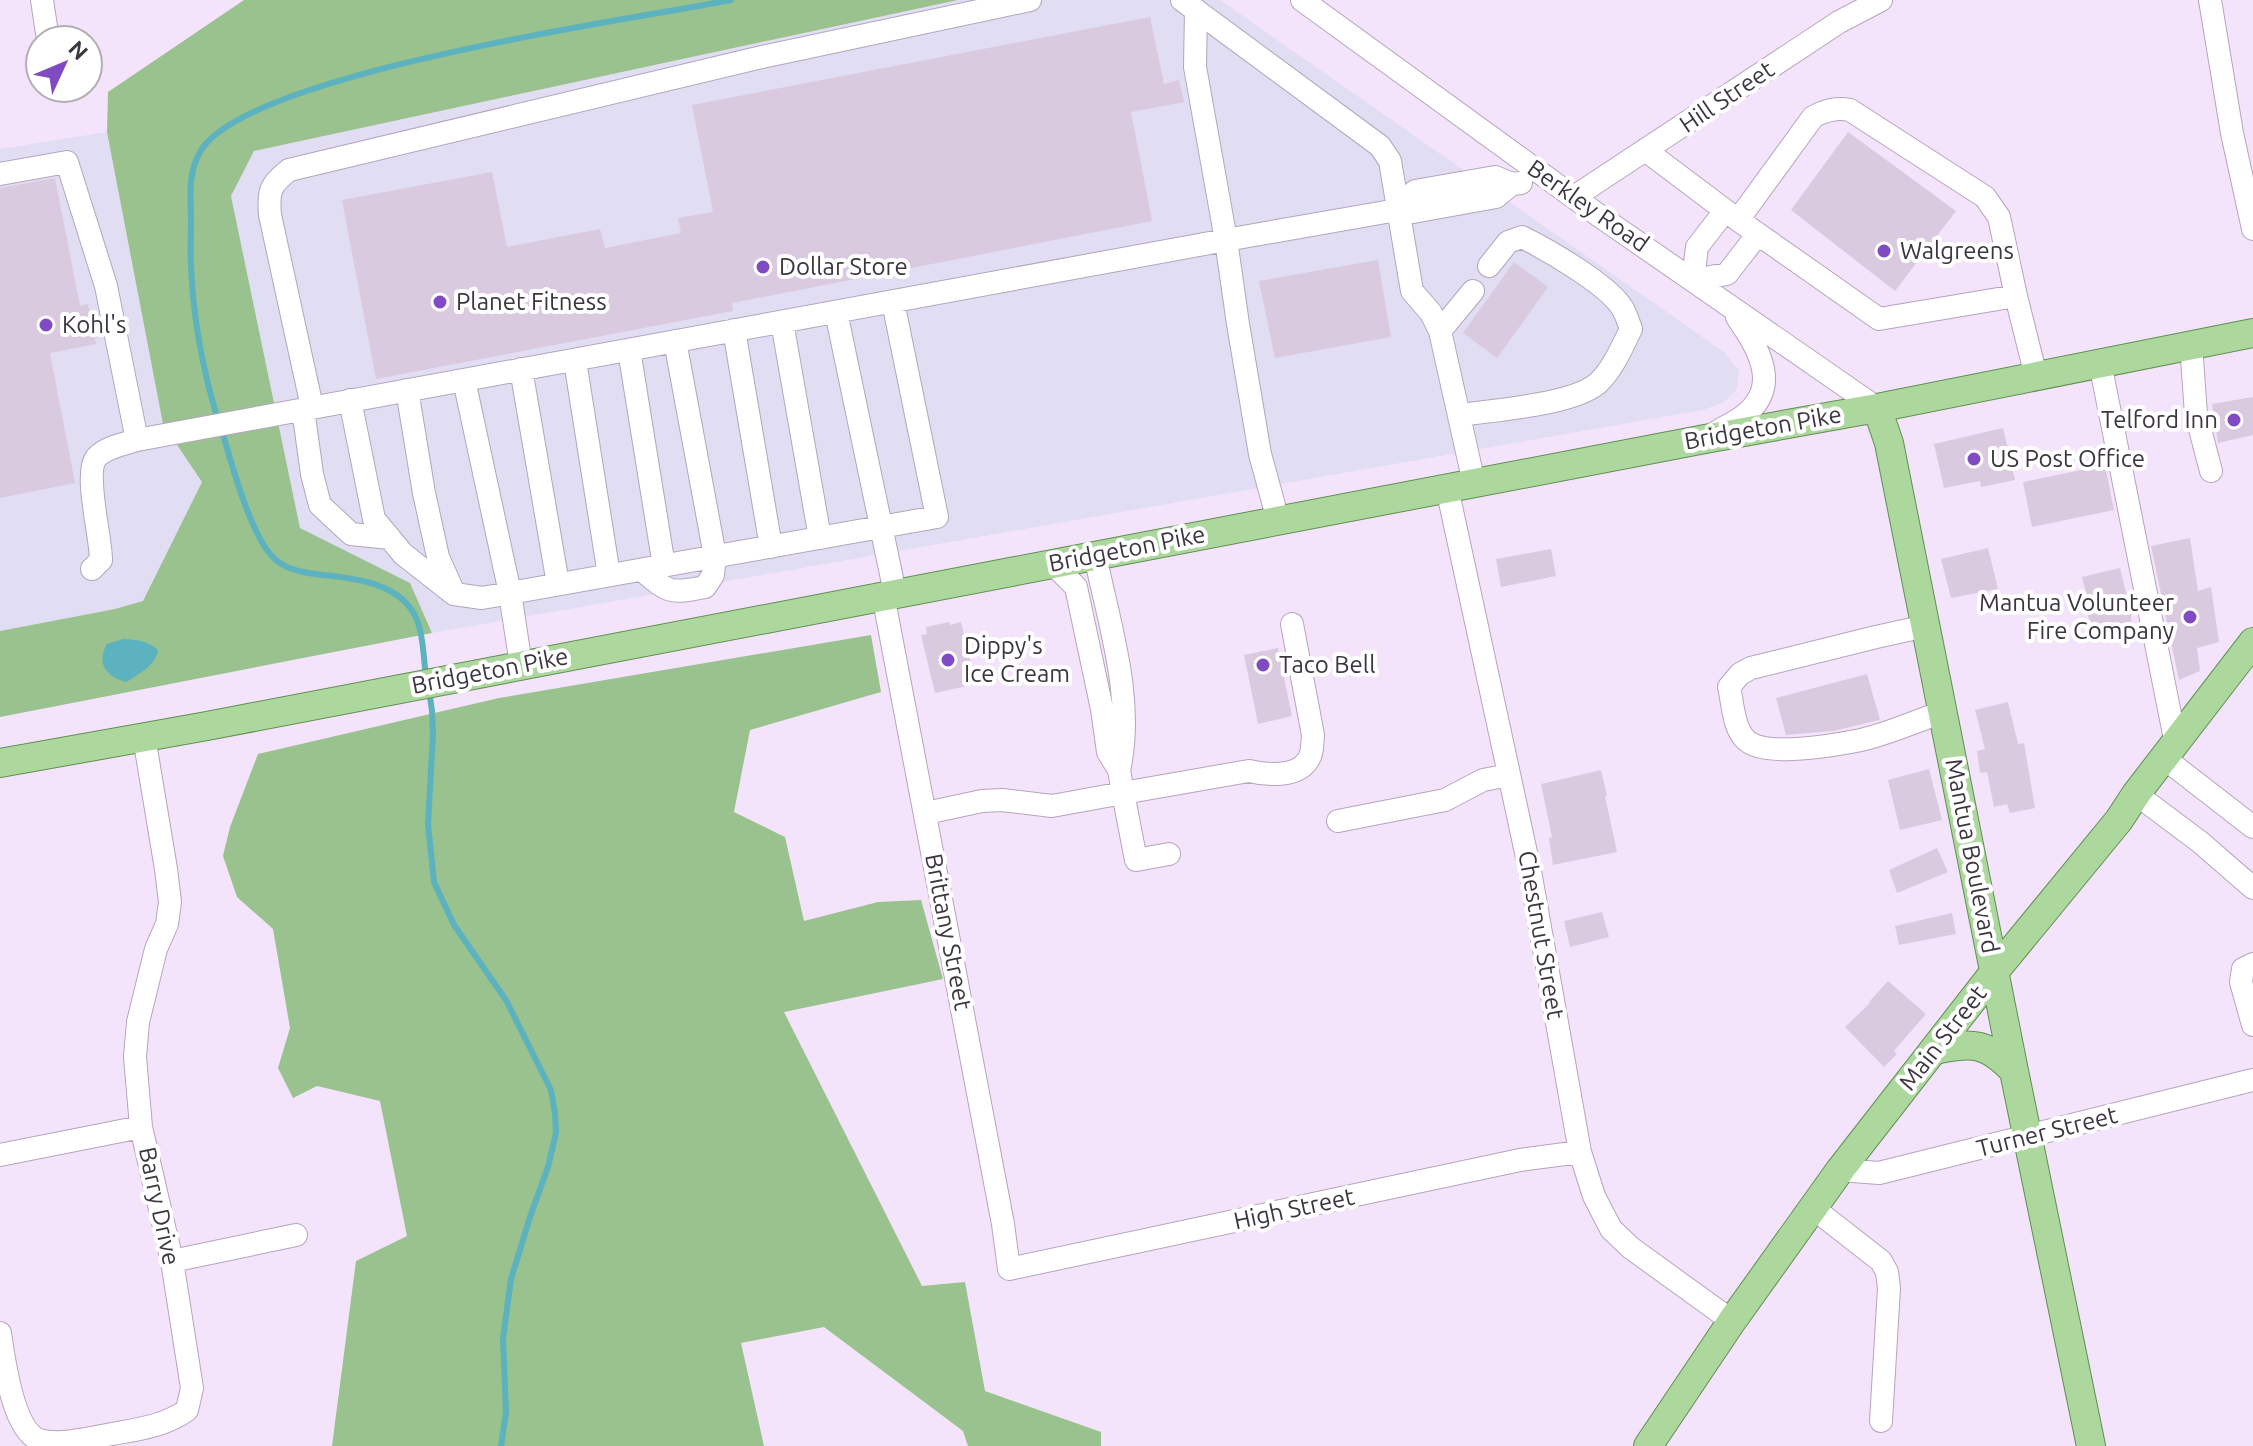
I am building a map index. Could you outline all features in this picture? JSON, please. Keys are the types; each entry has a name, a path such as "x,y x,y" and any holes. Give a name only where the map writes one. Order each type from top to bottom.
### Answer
{"main road":[{"name":"Bridgeton Pike","path":"0,763 1877,408 2253,333"},
{"name":"Mantua Boulevard","path":"1877,408 1889,443 2091,1446"},
{"name":"Main Street","path":"1648,1446 1732,1321 1840,1170 1995,971 2119,820 2170,751 2249,657"},
{"path":"1935,1050 1961,1045 1979,1047 1996,1054 2014,1071"}],"street":[{"path":"42,0 46,24"},
{"path":"390,538 351,534 320,505 312,474 308,408 270,215 268,196 275,181 289,170 762,57 1030,0"},
{"name":"Berkley Road","path":"1302,0 1549,180 1877,408"},
{"name":"Hill Street","path":"1574,197 1839,22 1881,0"},
{"path":"2210,0 2232,133 2253,229"},
{"path":"1189,5 1380,146 1390,161 1412,291 1431,313 1440,331 1473,291"},
{"path":"1189,5 1195,67 1260,454 1278,520"},
{"path":"1758,234 1727,274 1693,280 1697,247 1732,216 1813,117 1841,108 1850,110 1985,197 1999,217 2036,376"},
{"path":"1645,150 1732,216 1879,319 2016,296"},
{"path":"0,174 67,162 106,286 137,440"},
{"path":"92,569 101,560 91,478 93,466 97,458 109,449 137,440 1226,240 1397,210 1413,212 1496,197 1512,184 1549,180"},
{"path":"1460,415 1557,400 1583,391 1598,382 1617,358 1631,329 1621,305 1608,292 1545,248 1522,237 1508,242 1489,266"},
{"path":"350,400 374,519 403,554 454,594 482,598 937,517 893,302"},
{"path":"1705,439 1744,415 1763,390 1764,367 1759,352 1730,306"},
{"name":"Brittany Street","path":"836,312 881,527 889,594 926,813 1009,1269"},
{"path":"782,322 820,538"},
{"path":"734,330 771,547"},
{"name":"Chestnut Street","path":"1440,331 1460,415 1460,485 1509,775 1530,871 1580,1152 1594,1196 1611,1229 1631,1248 1732,1321"},
{"path":"675,341 715,556"},
{"path":"2191,345 2196,414 2211,471"},
{"path":"629,350 653,568"},
{"path":"575,361 609,575"},
{"path":"2100,363 2170,751 2253,827"},
{"path":"521,369 558,584"},
{"path":"464,380 510,593 521,665"},
{"path":"407,390 435,544 454,594"},
{"path":"1095,555 1120,676 1123,751 1119,770"},
{"path":"1052,563 1076,587 1108,752 1119,770 1136,860 1169,854"},
{"path":"926,813 982,801 1002,800 1052,806 1240,772 1267,776 1295,770 1308,762 1313,735 1286,626"},
{"path":"1926,626 1751,668 1740,674 1729,687 1738,728 1745,740 1767,748 1786,750 1862,739 1943,712"},
{"name":"Barry Drive","path":"1,1343 23,1425 38,1440 66,1443 155,1426 175,1419 187,1410 192,1388 172,1261 141,1127 135,1057 138,1022 156,949 167,924 170,902 144,737"},
{"path":"1338,821 1445,800 1483,780 1509,775"},
{"path":"2136,794 2200,842 2253,888"},
{"path":"2253,964 2243,969 2241,982 2253,1025"},
{"name":"Turner Street","path":"1840,1170 1879,1173 2253,1080"},
{"path":"0,1155 141,1127"},
{"name":"High Street","path":"1009,1269 1520,1160 1580,1152"},
{"path":"1813,1208 1881,1261 1887,1272 1889,1288 1881,1421"},
{"path":"172,1261 296,1235"}],"shaded area":[{"path":"958,0 1220,0 1724,352 1739,371 1737,389 1723,403 1702,410 432,633 410,583 300,528 231,196 254,151"},
{"path":"107,132 163,424 202,482 143,601 0,631 0,149"}],"green space":[{"path":"244,0 958,0 254,151 231,196 300,528 410,583 432,633 0,717 0,631 143,601 202,482 163,424 107,132 108,92"},
{"path":"871,635 881,692 750,730 734,812 785,837 804,921 878,902 921,900 943,979 784,1012 922,1286 965,1282 985,1391 1101,1432 1101,1446 968,1446 963,1431 824,1327 741,1343 764,1446 332,1446 356,1261 407,1236 380,1101 317,1086 293,1098 278,1068 290,1028 273,929 237,897 223,856 230,827 258,754 499,698"}],"water":[{"path":"123,639 146,642 158,650 150,665 127,682 109,673 102,658 107,644"}],"building":[{"path":"1150,17 1164,84 1179,80 1184,102 1131,112 1152,221 732,303 733,311 376,379 342,200 492,172 507,247 600,229 605,248 681,233 678,218 713,212 692,105"},
{"name":"Walgreens","path":"1848,132 1956,211 1895,291 1791,210"},
{"name":"Kohl's","path":"55,178 80,306 88,304 96,344 50,353 75,483 0,498 0,188"},
{"path":"1378,260 1391,337 1275,358 1259,281"},
{"path":"1514,262 1548,287 1497,358 1463,333"},
{"name":"Telford Inn","path":"2253,397 2253,435 2218,443 2212,404"},
{"name":"US Post Office","path":"2003,428 2015,480 1981,487 1980,481 1944,488 1934,444"},
{"path":"2105,465 2114,510 2032,527 2023,482"},
{"name":"Mantua Volunteer Fire Company","path":"2190,538 2198,591 2211,587 2219,642 2197,648 2200,671 2179,680 2151,546"},
{"path":"1988,548 1998,589 1951,598 1941,559"},
{"path":"1551,549 1556,576 1501,587 1496,559"},
{"path":"2120,568 2133,634 2092,639 2088,615 2091,614 2082,577"},
{"name":"Dippy's Ice Cream","path":"949,622 950,625 961,622 976,684 935,693 921,635 927,634 926,627"},
{"path":"1278,648 1292,716 1258,724 1244,655"},
{"path":"1867,674 1880,720 1833,731 1786,735 1776,698"},
{"path":"2008,702 2018,744 2024,743 2035,808 2010,813 2007,804 1994,807 1987,772 1980,773 1977,751 1985,749 1975,710"},
{"path":"1929,769 1942,820 1900,830 1888,780"},
{"path":"1601,770 1617,852 1553,865 1549,838 1552,837 1541,784"},
{"path":"1937,848 1948,872 1897,893 1889,870"},
{"path":"1602,912 1609,937 1570,947 1564,921"},
{"path":"1952,913 1956,934 1899,945 1895,926"},
{"path":"1888,981 1926,1014 1884,1067 1845,1027"}],"waterway":[{"path":"218,420 196,324 191,260 191,186 193,169 200,152 232,124 288,98 362,74 532,36 731,0"},
{"path":"222,431 243,500 267,550 281,564 292,569 363,581 401,598 417,620 426,675"},
{"path":"429,690 433,734 428,824 434,882 454,925 506,1000 551,1090 555,1113 556,1133 548,1167 511,1279 503,1339 506,1412 501,1446"}],"place":[{"name":"Walgreens","path":"1884,251"},
{"name":"Dollar Store","path":"763,267"},
{"name":"Planet Fitness","path":"440,302"},
{"name":"Kohl's","path":"46,325"},
{"name":"Telford Inn","path":"2234,420"},
{"name":"US Post Office","path":"1974,459"},
{"name":"Mantua Volunteer Fire Company","path":"2190,617"},
{"name":"Dippy's Ice Cream","path":"948,660"},
{"name":"Taco Bell","path":"1263,665"}]}
